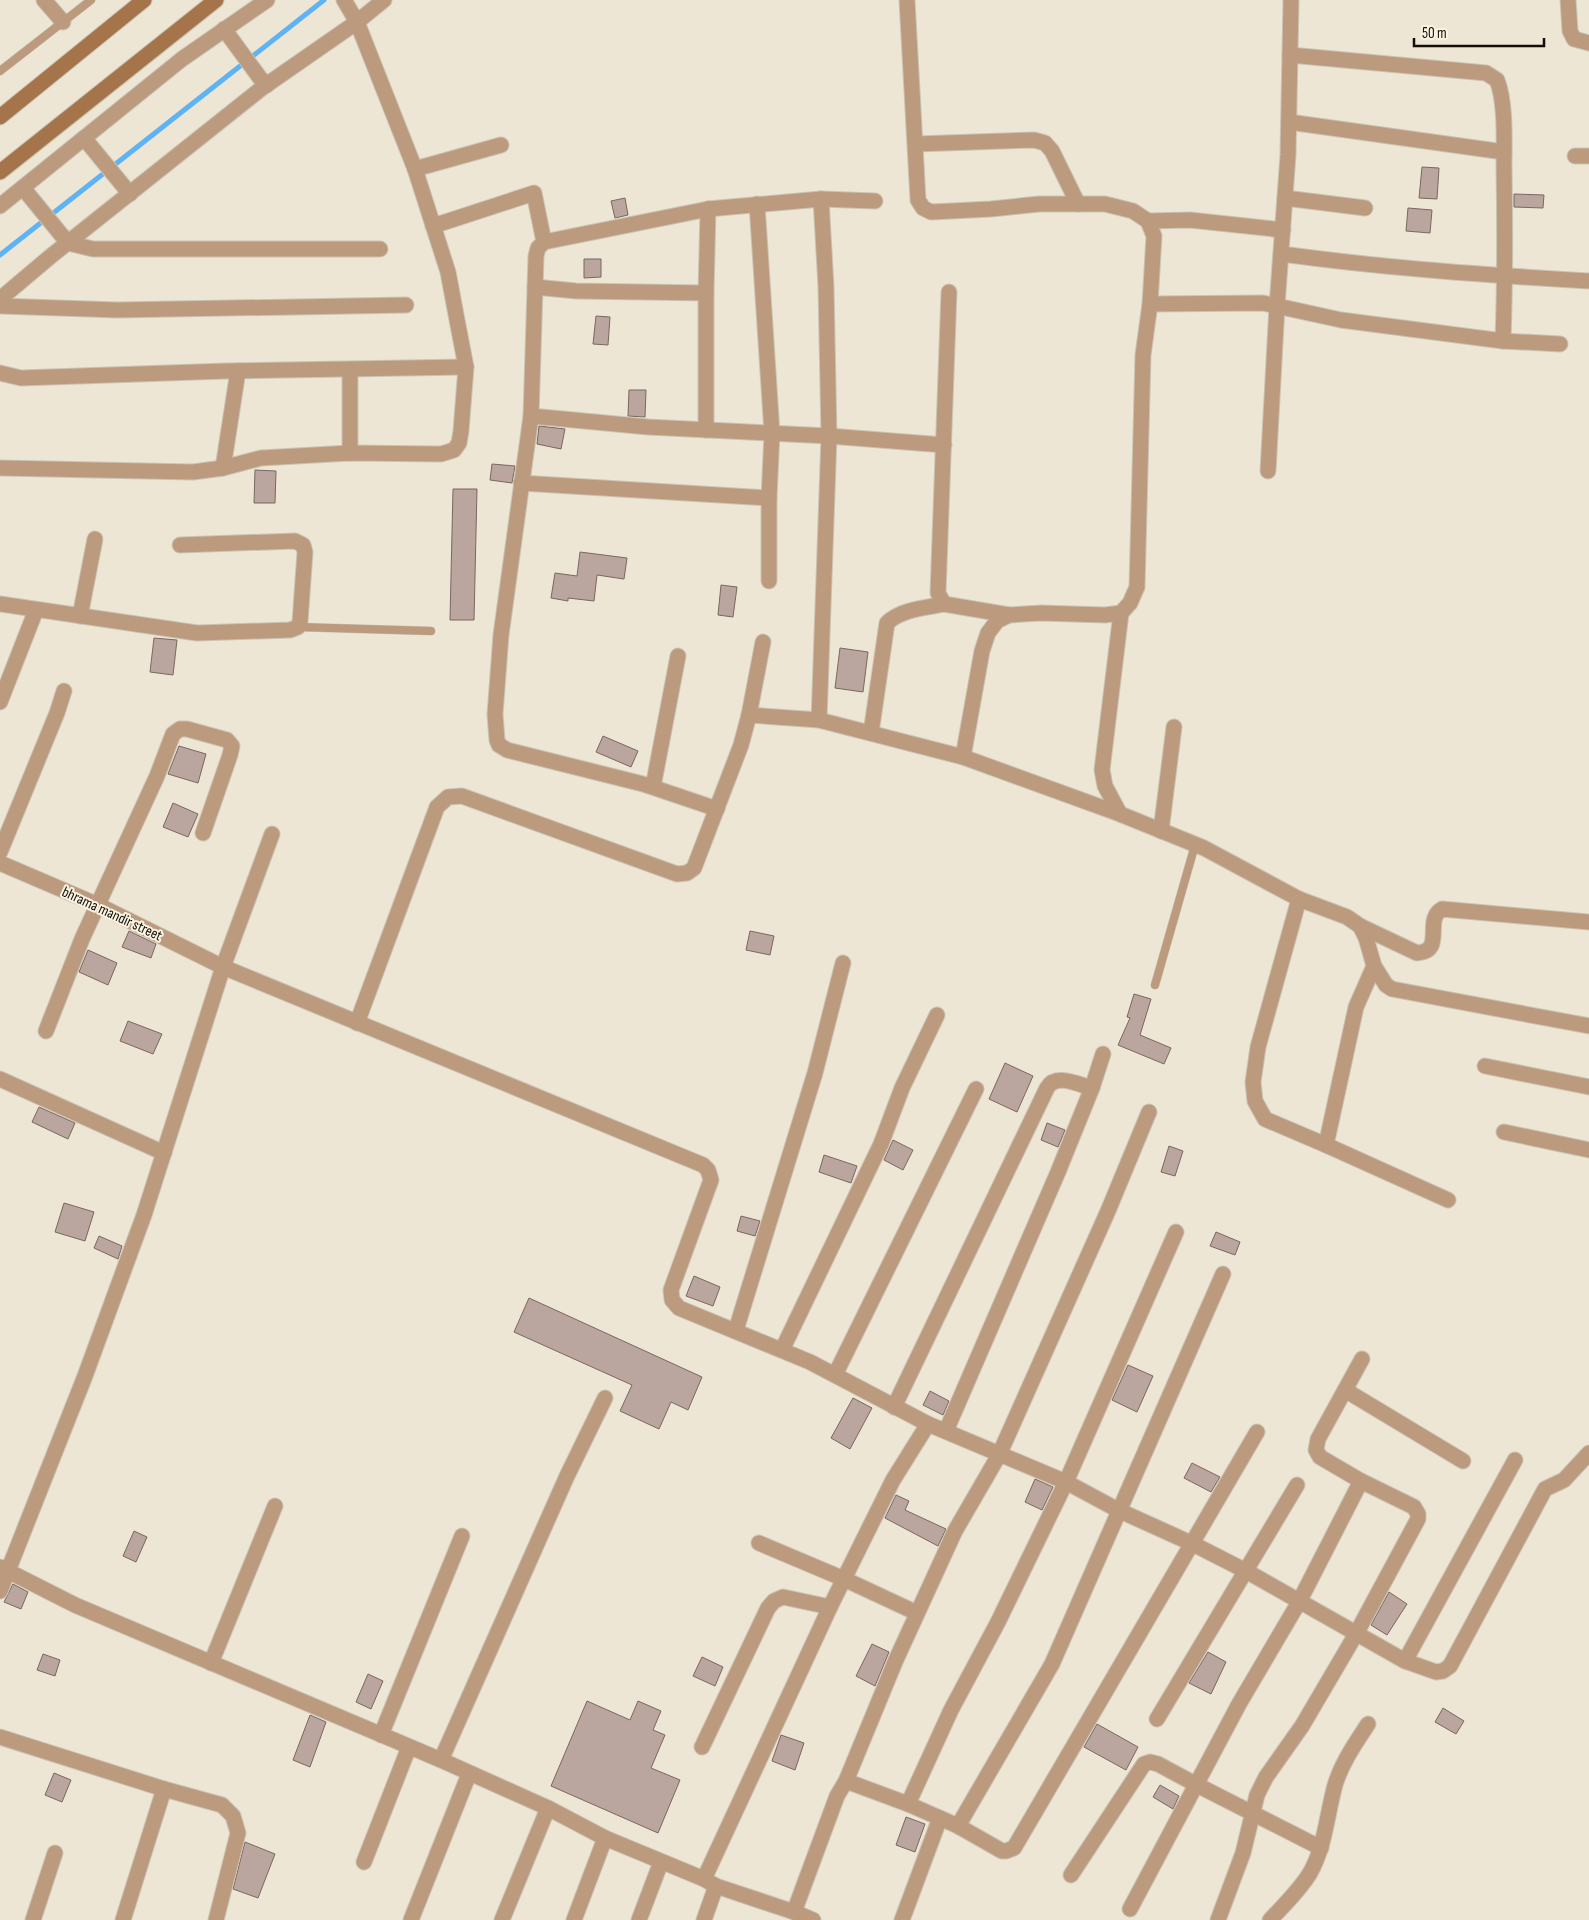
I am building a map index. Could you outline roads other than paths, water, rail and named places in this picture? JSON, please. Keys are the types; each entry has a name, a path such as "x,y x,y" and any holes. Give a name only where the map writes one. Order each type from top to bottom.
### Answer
{"main road":[{"path":"0,117 144,0"},
{"path":"0,172 216,0"}],"street":[{"path":"44,0 63,22"},
{"path":"0,206 182,59 267,0"},
{"path":"0,299 64,239 264,81 357,22 384,0"},
{"path":"907,0 918,200 923,208 931,212 1039,204 1105,204 1133,211 1148,221 1154,236 1150,304 1143,355 1136,587 1130,603 1121,613 1102,770 1105,786 1120,814"},
{"path":"1268,471 1277,306 1286,198 1291,0"},
{"path":"1568,0 1570,31 1574,39 1589,43"},
{"path":"0,468 193,472 223,468 261,458 350,452 441,454 454,450 459,443 461,432 466,367 448,272 415,169 357,22 345,1"},
{"path":"224,29 264,81"},
{"path":"1290,55 1486,73 1498,80 1502,91 1504,152 1506,276 1503,341"},
{"path":"1289,122 1504,152"},
{"path":"84,138 127,190"},
{"path":"916,144 1034,140 1045,144 1052,151 1078,204"},
{"path":"415,169 501,145"},
{"path":"23,188 64,239 94,248 380,249"},
{"path":"433,226 534,194 544,242"},
{"path":"1286,198 1365,208"},
{"path":"716,809 652,787 507,750 499,745 497,740 495,714 501,636 530,416 536,256 538,248 544,242 708,209 821,200 875,200"},
{"path":"818,720 829,436 826,287 821,200"},
{"path":"757,204 772,434 769,498 769,581"},
{"path":"706,430 708,209"},
{"path":"1148,221 1190,220 1283,230"},
{"path":"1282,254 1350,263 1506,276 1589,280"},
{"path":"535,287 576,291 706,293"},
{"path":"944,604 938,593 938,586 949,292"},
{"path":"1150,304 1263,303 1341,320 1503,341 1560,344"},
{"path":"0,306 117,310 406,305"},
{"path":"0,373 21,378 238,371 466,367"},
{"path":"350,370 350,452"},
{"path":"223,468 238,371"},
{"path":"530,416 648,427 829,436 944,445"},
{"path":"522,483 769,498"},
{"path":"80,616 95,539"},
{"path":"0,604 197,632 290,630 298,627 300,622 305,552 303,545 295,541 180,545"},
{"path":"871,733 887,623 896,615 944,604 1009,615 1041,613 1105,615 1121,613"},
{"path":"0,702 36,610"},
{"path":"963,757 982,651 988,633 997,621 1009,615"},
{"path":"357,1022 437,807 448,797 462,796 677,874 687,874 694,868 741,745 749,715 763,642"},
{"path":"652,787 678,656"},
{"path":"0,852 57,713 64,691"},
{"path":"749,715 818,720 963,757 1120,814 1195,845 1299,898 1347,917 1360,926 1417,953 1427,952 1430,949 1434,921 1438,911 1442,909 1589,922"},
{"path":"1161,831 1174,727"},
{"path":"46,1031 82,939 157,776 173,734 180,729 187,729 227,740 232,746 203,833"},
{"path":"0,1591 4,1568 88,1367 164,1153 223,967 272,834"},
{"name":"bhrama mandir street","path":"0,863 98,905 223,967 703,1165 708,1170 711,1180 671,1290 672,1300 679,1308 782,1350 835,1375 928,1424 1066,1482 1118,1510 1193,1544 1246,1571 1405,1661 1436,1672 1443,1671 1450,1666 1545,1489 1564,1480 1589,1453"},
{"path":"1299,898 1258,1047 1254,1082 1256,1102 1265,1119 1448,1200"},
{"path":"1360,926 1366,938 1374,966 1386,985 1392,989 1589,1026"},
{"path":"736,1330 815,1073 843,963"},
{"path":"1326,1145 1356,1007 1374,966"},
{"path":"782,1350 881,1144 902,1088 937,1015"},
{"path":"946,1432 1058,1172 1092,1088 1103,1054"},
{"path":"1485,1066 1589,1087"},
{"path":"0,1079 164,1153"},
{"path":"894,1407 1050,1083 1057,1080 1092,1088"},
{"path":"835,1375 976,1089"},
{"path":"794,1912 837,1796 846,1781 895,1662 955,1531 1000,1455 1108,1211 1149,1112"},
{"path":"1504,1132 1589,1150"},
{"path":"908,1804 952,1710 998,1622 1066,1482 1176,1232"},
{"path":"958,1826 1052,1664 1223,1274"},
{"path":"1218,1920 1243,1853 1254,1814 1257,1795 1266,1777 1302,1726 1356,1634 1418,1519 1418,1514 1414,1507 1361,1481 1320,1457 1316,1450 1318,1440 1362,1359"},
{"path":"1345,1390 1462,1460"},
{"path":"441,1760 567,1476 605,1398"},
{"path":"704,1920 710,1882 830,1607 893,1480 928,1424"},
{"path":"846,1781 908,1804 958,1826 1002,1851 1010,1850 1017,1845 1257,1432"},
{"path":"1405,1661 1515,1460"},
{"path":"1130,1909 1239,1704 1300,1602 1361,1481"},
{"path":"1157,1720 1297,1485"},
{"path":"211,1663 275,1506"},
{"path":"381,1735 462,1536"},
{"path":"759,1543 844,1579 917,1613"},
{"path":"4,1568 75,1606 441,1760 661,1862 813,1920"},
{"path":"702,1747 768,1608 774,1601 783,1597 830,1607"},
{"path":"1270,1920 1310,1873 1321,1848 1331,1801 1342,1766 1368,1724"},
{"path":"0,1737 164,1789 222,1805 233,1816 238,1832 216,1920"},
{"path":"364,1862 409,1747"},
{"path":"1071,1875 1144,1764 1150,1762 1158,1764 1321,1848"},
{"path":"411,1920 469,1774"},
{"path":"123,1920 164,1789"},
{"path":"502,1920 548,1808"},
{"path":"902,1920 940,1818"},
{"path":"574,1920 606,1838"},
{"path":"33,1920 55,1853"},
{"path":"639,1920 661,1862"}],"lane":[{"path":"0,71 90,0"},
{"path":"298,627 431,631"},
{"path":"1155,985 1195,845"}],"waterway":[{"path":"0,255 324,0"}]}
